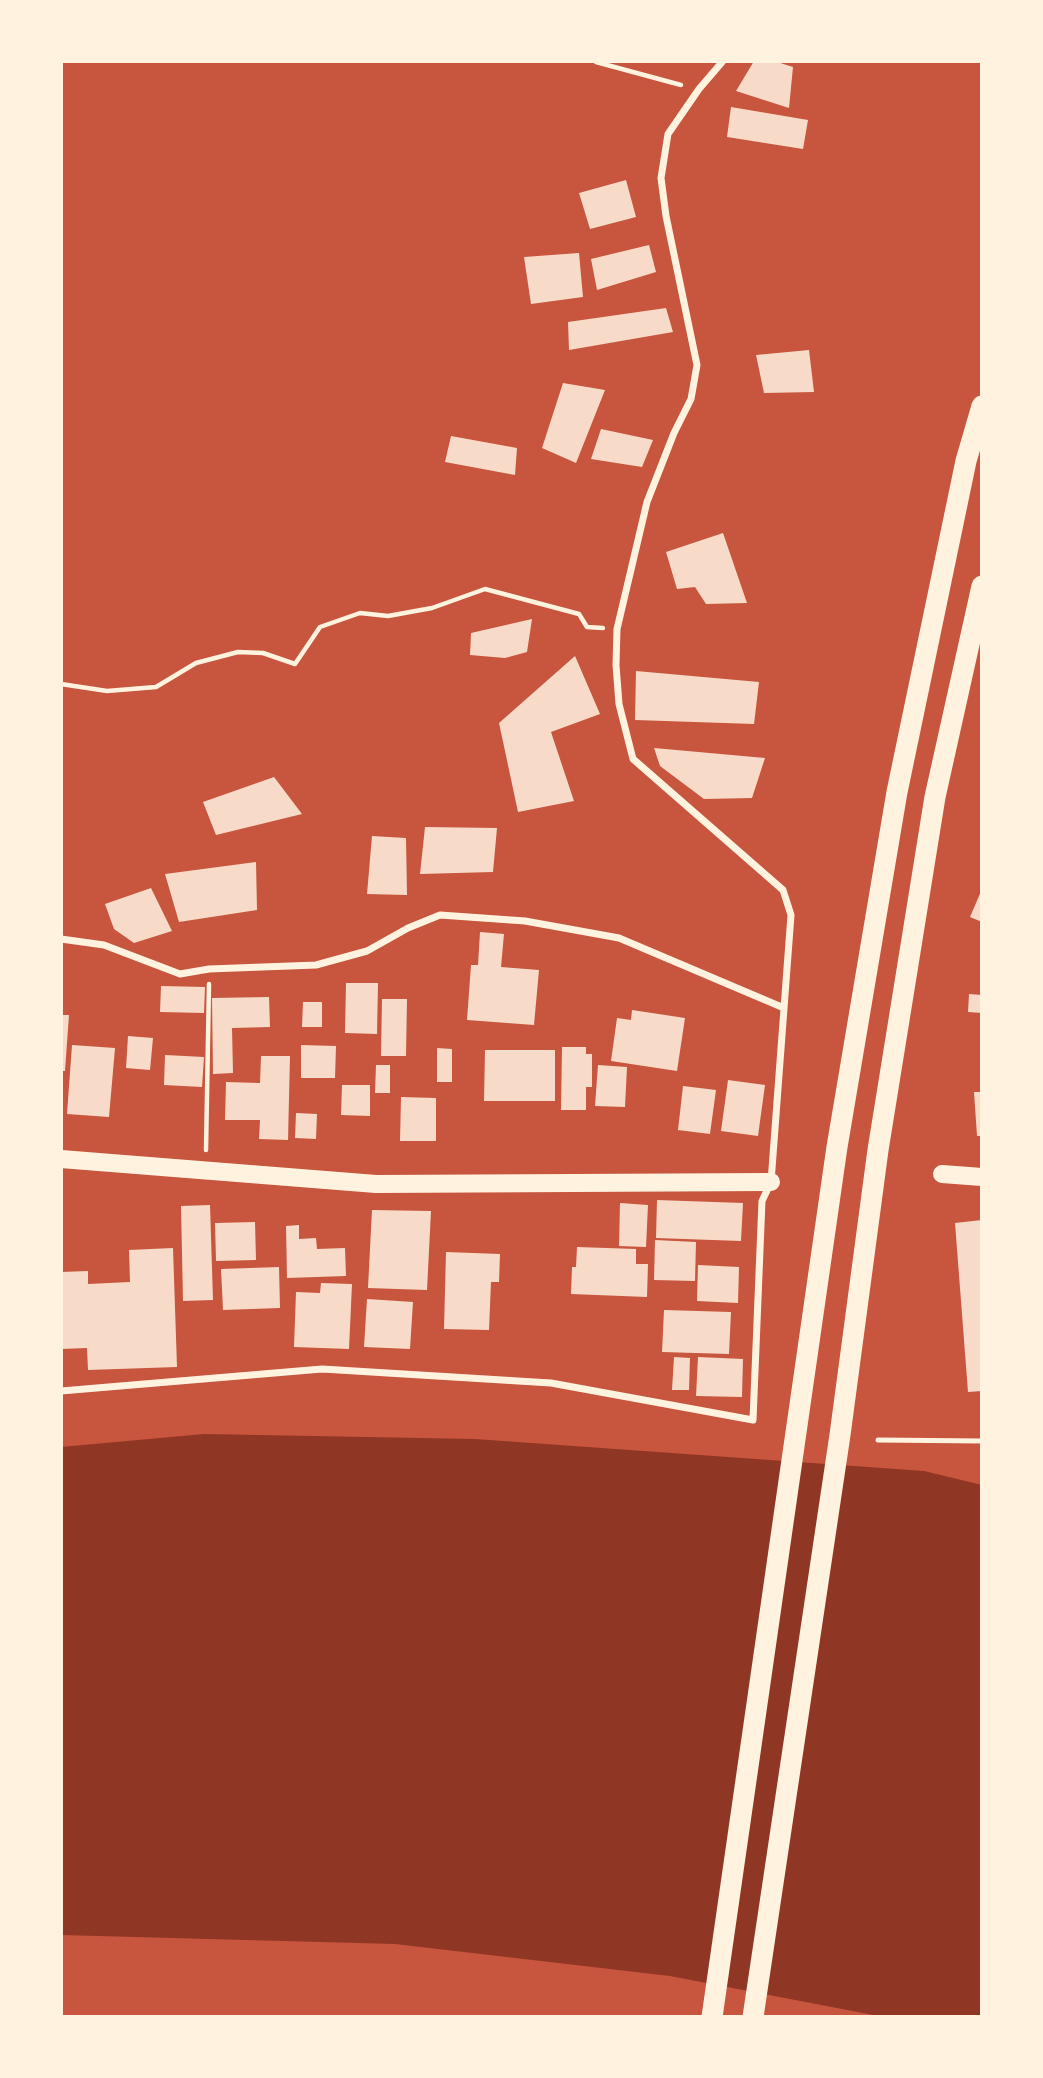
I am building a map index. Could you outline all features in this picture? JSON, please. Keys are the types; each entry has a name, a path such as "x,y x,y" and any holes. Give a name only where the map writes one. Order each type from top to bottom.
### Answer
{"highway":[{"path":"712,2017 837,1147 897,792 966,460 982,406"},
{"path":"753,2017 840,1435 878,1150 935,797 982,586"}],"main road":[{"path":"61,1159 376,1184 771,1182"},
{"path":"942,1174 982,1177"}],"street":[{"path":"61,1391 322,1369 551,1383 753,1420 762,1201 771,1182 791,915 783,890 634,759 619,704 616,665 617,629 647,502 674,433 691,399 697,365 666,216 661,178 668,134 699,89 723,61"},
{"path":"61,939 104,945 180,974 209,969 316,965 367,951 408,928 440,915 525,921 620,938 784,1008"}],"lane":[{"path":"878,1440 982,1441"}],"path":[{"path":"596,62 699,89"},
{"path":"61,684 107,691 156,687 196,663 239,652 263,653 295,664 320,627 360,614 388,616 432,608 485,589 579,614 587,626 617,629"},
{"path":"206,1170 209,969"}],"shaded area":[{"path":"204,1434 475,1439 924,1471 982,1485 982,2017 884,2017 670,1976 395,1944 61,1935 61,1447"}],"building":[{"path":"754,61 774,61 793,67 789,108 736,91"},
{"path":"731,107 808,120 803,149 727,137"},
{"path":"626,180 636,217 590,229 579,193"},
{"path":"649,245 656,272 597,290 591,259"},
{"path":"579,253 583,297 531,304 524,257"},
{"path":"666,308 673,332 569,350 568,322"},
{"path":"809,350 814,392 764,393 756,355"},
{"path":"563,383 605,390 576,463 542,448"},
{"path":"601,429 653,440 642,467 591,459"},
{"path":"451,436 517,448 515,475 445,462"},
{"path":"723,533 747,603 706,604 695,587 677,589 666,552"},
{"path":"532,619 527,652 505,658 470,655 471,633"},
{"path":"575,656 600,714 551,732 574,801 518,812 499,723"},
{"path":"636,671 759,682 754,724 635,720"},
{"path":"654,748 765,758 752,798 704,799 660,766"},
{"path":"274,777 302,814 216,835 203,802"},
{"path":"425,827 497,828 493,872 420,874"},
{"path":"372,836 406,838 407,895 367,894"},
{"path":"256,862 257,910 179,922 165,874"},
{"path":"151,888 172,931 134,943 114,929 105,904"},
{"path":"982,889 982,922 970,917"},
{"path":"480,932 504,934 501,967 539,970 534,1025 467,1020 471,965 478,965"},
{"path":"346,983 378,983 377,1034 345,1033"},
{"path":"161,986 205,987 204,1013 160,1012"},
{"path":"969,994 982,995 982,1013 968,1012"},
{"path":"269,997 270,1027 232,1028 233,1073 213,1074 212,998"},
{"path":"382,999 407,999 406,1056 381,1056"},
{"path":"303,1002 322,1002 322,1027 302,1027"},
{"path":"632,1010 685,1018 677,1071 611,1061 617,1018 631,1020"},
{"path":"61,1015 69,1015 65,1071 61,1071"},
{"path":"128,1036 153,1038 150,1070 126,1068"},
{"path":"72,1045 115,1048 109,1117 67,1114"},
{"path":"301,1045 336,1046 335,1078 301,1078"},
{"path":"562,1047 586,1047 586,1054 592,1054 592,1087 586,1087 586,1110 561,1110"},
{"path":"437,1048 452,1049 452,1082 437,1082"},
{"path":"485,1050 555,1050 555,1101 484,1101"},
{"path":"165,1055 204,1057 202,1087 164,1085"},
{"path":"261,1056 290,1056 288,1140 259,1139 260,1120 225,1120 226,1082 260,1083"},
{"path":"376,1065 390,1065 390,1093 375,1093"},
{"path":"598,1065 627,1067 625,1107 595,1106"},
{"path":"728,1080 765,1085 758,1136 721,1131"},
{"path":"342,1085 370,1085 370,1116 341,1115"},
{"path":"683,1086 716,1090 710,1134 678,1130"},
{"path":"974,1092 982,1092 982,1136 977,1136"},
{"path":"401,1097 436,1098 436,1141 400,1141"},
{"path":"296,1113 317,1114 316,1139 295,1138"},
{"path":"657,1200 743,1203 741,1241 656,1238"},
{"path":"620,1203 648,1205 646,1247 619,1246"},
{"path":"210,1205 213,1300 183,1301 181,1206"},
{"path":"372,1210 431,1211 427,1290 368,1288"},
{"path":"982,1220 982,1391 968,1392 955,1223"},
{"path":"255,1222 256,1260 216,1261 215,1223"},
{"path":"299,1225 299,1239 316,1238 317,1249 345,1248 346,1276 287,1278 286,1226"},
{"path":"655,1240 696,1242 695,1281 654,1280"},
{"path":"577,1247 636,1249 636,1264 648,1264 647,1297 571,1294 572,1267 576,1267"},
{"path":"173,1248 177,1367 88,1370 87,1348 61,1349 61,1272 88,1271 88,1284 130,1282 129,1250"},
{"path":"446,1252 500,1254 499,1282 491,1282 489,1330 444,1329"},
{"path":"698,1265 739,1267 738,1303 697,1301"},
{"path":"279,1267 280,1308 223,1310 221,1269"},
{"path":"321,1283 352,1284 349,1349 294,1347 296,1292 320,1293"},
{"path":"367,1299 413,1302 410,1349 364,1347"},
{"path":"664,1310 731,1312 729,1354 662,1352"},
{"path":"674,1357 690,1358 689,1390 672,1390"},
{"path":"698,1357 743,1359 742,1397 696,1396"}]}
